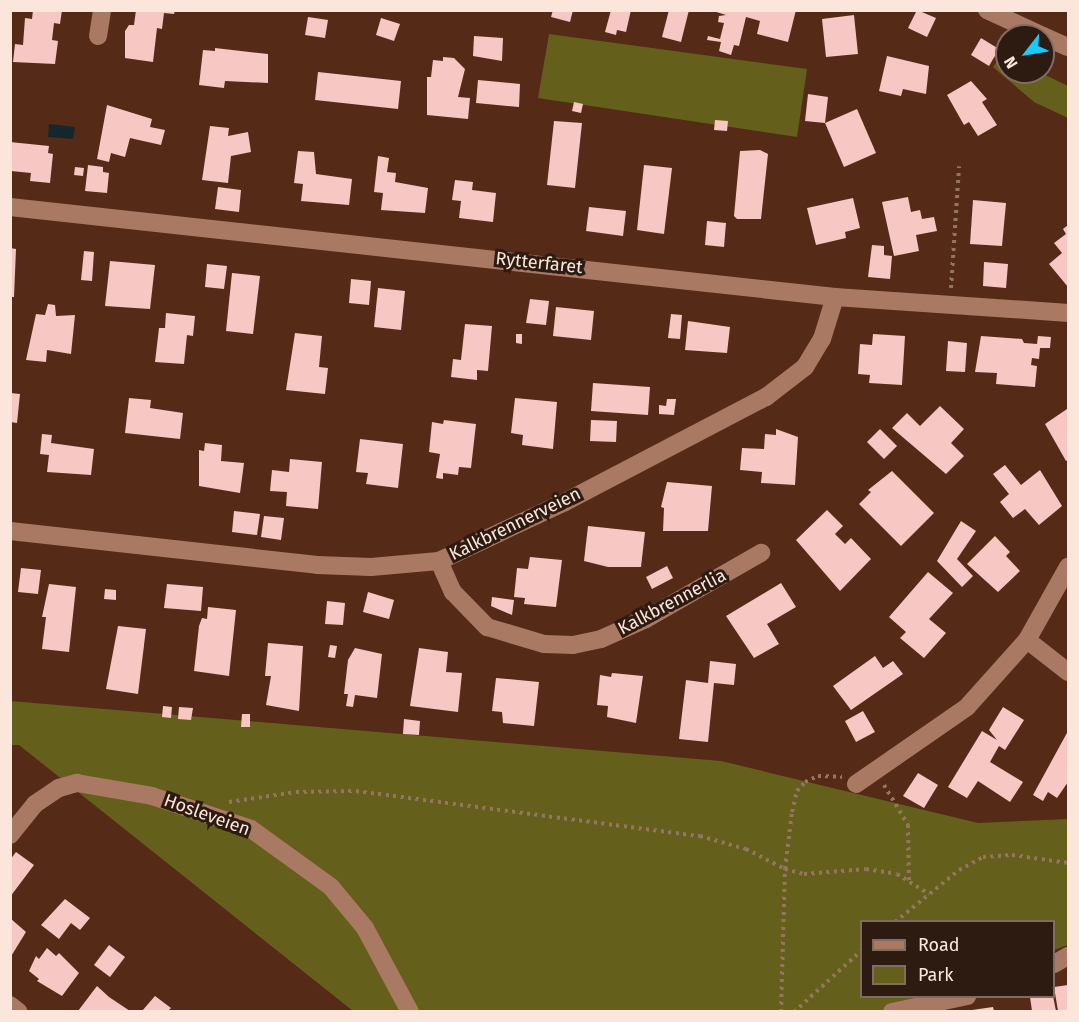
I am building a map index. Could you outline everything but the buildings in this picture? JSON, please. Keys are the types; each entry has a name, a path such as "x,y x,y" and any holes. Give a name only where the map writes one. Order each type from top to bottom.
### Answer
{"street":[{"path":"98,36 102,10"},
{"path":"987,10 1017,24"},
{"name":"Rytterfaret","path":"10,207 835,297 1068,313"},
{"name":"Kalkbrennerveien","path":"10,531 317,565 371,567 439,561 565,502 766,397 805,367 822,339 835,297"},
{"name":"Kalkbrennerlia","path":"439,561 453,592 487,627 544,644 573,645 601,639 646,619 761,553"},
{"path":"856,784 968,707 1027,640 1068,567"},
{"path":"1027,640 1068,672"},
{"name":"Hosleveien","path":"10,834 35,804 58,788 77,783 152,796 206,811 251,829 288,852 331,887 365,928 410,1011"},
{"path":"892,1011 957,998"},
{"path":"10,1005 20,1011"}],"path":[{"path":"950,304 959,166"},
{"path":"874,772 908,825 909,882"},
{"path":"781,1011 784,869 797,791 805,782 818,776 838,775 856,784"},
{"path":"206,811 220,804 251,797 356,790 700,836 746,849 784,869 804,874 866,869 897,874 929,894"},
{"path":"896,920 983,857 1012,855 1068,863"},
{"path":"794,1011 860,951"}],"green space":[{"path":"549,34 807,69 797,137 538,98"},
{"path":"1055,80 1068,86 1068,118 1034,102 1013,84 1055,84"},
{"path":"10,701 721,761 978,823 1068,819 1068,945 1055,950 1055,920 860,920 860,998 920,998 881,1011 353,1011 19,745 11,745"}],"water":[{"path":"49,124 75,127 73,139 48,137"}]}
